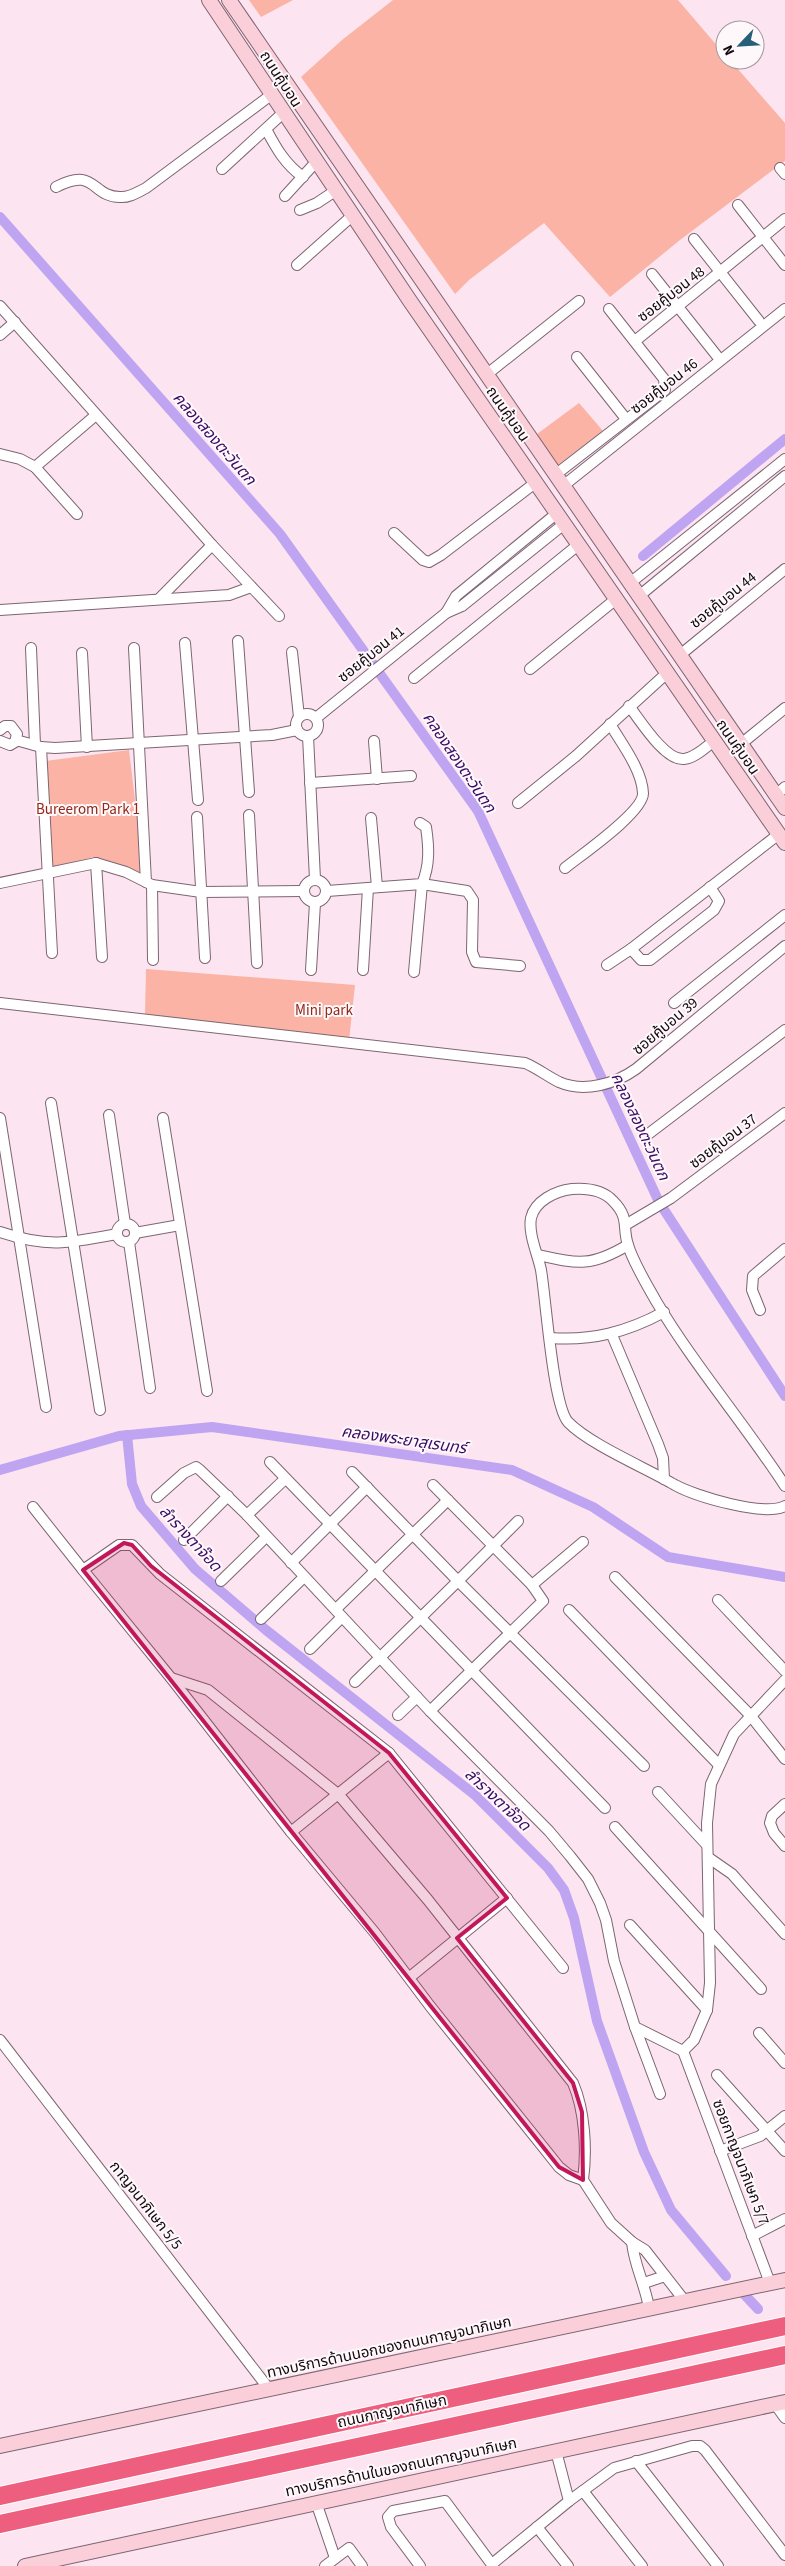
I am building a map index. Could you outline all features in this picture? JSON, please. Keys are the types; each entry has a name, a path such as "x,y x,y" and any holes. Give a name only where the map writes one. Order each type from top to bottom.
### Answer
{"highway":[{"name":"ถนนกาญจนาภิเษก","path":"0,2496 785,2326"},
{"name":"ถนนกาญจนาภิเษก","path":"0,2524 785,2355"}],"main road":[{"name":"ถนนคู้บอน","path":"209,0 352,216 782,838"},
{"name":"ถนนคู้บอน","path":"229,0 740,744 780,791 785,808"},
{"path":"233,35 246,26"},
{"name":"ทางบริการด้านนอกของถนนกาญจนาภิเษก","path":"0,2446 785,2280"},
{"name":"ทางบริการด้านในของถนนกาญจนาภิเษก","path":"25,2566 780,2403"}],"street":[{"path":"56,187 70,179 77,179 91,183 115,197 123,198 133,194 146,188 271,95"},
{"path":"222,169 283,113"},
{"path":"266,128 282,157 292,169 303,177"},
{"path":"285,196 316,162"},
{"path":"300,210 317,203 335,190"},
{"path":"738,205 785,265"},
{"path":"297,265 352,216"},
{"name":"ซอยคู้บอน 48","path":"559,480 666,387 664,379 635,341 721,273 785,219"},
{"path":"694,239 759,321"},
{"path":"652,274 716,356"},
{"path":"486,375 579,301"},
{"path":"0,306 212,545 279,616"},
{"path":"609,309 635,341"},
{"name":"ซอยคู้บอน 46","path":"559,480 785,310"},
{"path":"0,335 15,322"},
{"path":"577,356 626,420"},
{"path":"35,466 96,415"},
{"path":"0,454 20,459 35,466 77,514"},
{"path":"630,583 785,459"},
{"path":"639,596 785,476"},
{"path":"394,532 423,560 434,560 468,537 536,483"},
{"name":"ซอยคู้บอน 41","path":"316,718 446,613 462,606 560,519"},
{"path":"159,599 212,545"},
{"path":"414,678 578,545"},
{"name":"ซอยคู้บอน 44","path":"680,655 785,569"},
{"path":"0,610 229,595 251,588"},
{"path":"530,669 616,599"},
{"path":"238,641 249,792"},
{"path":"185,643 198,800"},
{"path":"30,648 52,953"},
{"path":"134,648 153,960"},
{"path":"292,652 299,716 296,723 297,730"},
{"path":"82,653 87,746"},
{"path":"518,803 667,673"},
{"path":"629,706 663,748 676,758 689,758 714,741"},
{"path":"740,744 785,708"},
{"path":"299,716 310,714 316,718 318,727 308,736"},
{"path":"565,868 634,813 643,799 642,786 636,770 610,724"},
{"path":"0,729 8,726 13,728 17,732 16,740"},
{"path":"0,741 8,745 16,740 38,746 87,746 245,737 283,734 297,730 308,736"},
{"path":"308,736 315,879"},
{"path":"374,741 377,779"},
{"path":"310,783 410,776"},
{"path":"250,815 257,963"},
{"path":"197,817 205,958"},
{"path":"362,970 372,888 371,818"},
{"path":"414,972 422,884 428,870 426,827 420,823"},
{"path":"607,964 631,949 710,887 782,838"},
{"path":"96,863 102,957"},
{"path":"0,882 96,863 126,872 149,884 201,892 304,891"},
{"path":"315,879 307,883 304,891 307,899 315,902 323,899 327,891"},
{"path":"315,879 323,883 327,891"},
{"path":"327,891 422,884 467,891 471,894 473,900 472,952 476,962 520,966"},
{"path":"631,949 641,960 650,960 714,910 719,901 710,887"},
{"path":"311,970 315,902"},
{"path":"674,1003 785,915"},
{"name":"ซอยคู้บอน 39","path":"0,1003 525,1062 560,1082 592,1086 618,1080 636,1069 785,946"},
{"path":"647,1135 785,1030"},
{"path":"51,1103 100,1410"},
{"name":"ซอยคู้บอน 37","path":"627,1224 671,1198 785,1113"},
{"path":"109,1115 125,1224"},
{"path":"0,1118 46,1407"},
{"path":"163,1118 208,1391"},
{"path":"785,1486 664,1312 628,1245 627,1224 614,1202 606,1195 586,1189 564,1190 551,1195 535,1208 531,1219 531,1228 538,1254 559,1402 569,1422 598,1444 686,1491 714,1500 767,1510 785,1506"},
{"path":"125,1224 131,1225 135,1232 135,1236 129,1242 121,1241 117,1234 119,1228 125,1224"},
{"path":"135,1232 180,1225"},
{"path":"0,1232 36,1242 73,1243 117,1234"},
{"path":"129,1242 150,1388"},
{"path":"538,1254 564,1260 591,1262 603,1259 628,1245"},
{"path":"760,1310 752,1290 753,1276 785,1249"},
{"path":"551,1338 586,1338 612,1335 664,1312"},
{"path":"612,1335 658,1444 663,1458 664,1479"},
{"path":"270,1462 605,1808"},
{"path":"157,1497 184,1473 196,1467 247,1515 430,1711 549,1831 588,1879 606,1920 614,1961 635,2027 660,2094"},
{"path":"352,1472 458,1581 644,1766"},
{"path":"247,1515 286,1479"},
{"path":"430,1711 543,1601 532,1585 433,1485"},
{"path":"291,1562 367,1487"},
{"path":"184,1540 228,1496"},
{"path":"310,1649 376,1572 448,1500"},
{"path":"33,1507 560,2167 569,2175 582,2180 611,2223 632,2242 645,2250 684,2300"},
{"path":"355,1682 518,1521"},
{"path":"221,1581 266,1537"},
{"path":"532,1585 583,1542"},
{"path":"82,1570 119,1545 132,1545 160,1574 388,1753 563,1968"},
{"path":"261,1619 304,1577"},
{"path":"615,1577 750,1715 785,1758"},
{"path":"718,1600 785,1671"},
{"path":"569,1610 720,1765"},
{"path":"171,1678 208,1690 340,1794 428,1900 573,2083 582,2112 585,2165 582,2180"},
{"path":"635,2027 683,2051 694,2040 707,2010 710,1983 707,1823 712,1784 734,1734 785,1680"},
{"path":"398,1715 417,1697"},
{"path":"291,1832 388,1753"},
{"path":"658,1792 707,1845"},
{"path":"785,1804 772,1816 770,1823 774,1833 785,1846"},
{"path":"615,1827 761,1989"},
{"path":"709,1858 732,1874 785,1934"},
{"path":"410,1977 507,1898"},
{"path":"630,1925 707,2010"},
{"path":"760,2033 785,2063"},
{"name":"กาญจนาภิเษก 5/5","path":"0,2040 269,2390"},
{"name":"ซอยกาญจนาภิเษก 5/7","path":"683,2051 770,2283"},
{"path":"717,2075 785,2152"},
{"path":"720,2151 766,2132 785,2116"},
{"path":"752,2236 785,2220"},
{"path":"632,2242 634,2258 644,2283 649,2308"},
{"path":"644,2283 664,2276"},
{"path":"780,2403 785,2418"},
{"path":"420,2566 391,2527 388,2517 393,2511 445,2501 493,2565 569,2501 614,2468 692,2446 700,2446 705,2450 785,2555"},
{"path":"556,2451 569,2501"},
{"path":"636,2461 718,2566"},
{"path":"582,2491 642,2566"},
{"path":"316,2502 335,2558"},
{"path":"538,2527 568,2566"},
{"path":"325,2566 349,2548 362,2566"}],"highlighted area":[{"path":"124,1543 132,1545 151,1566 389,1753 507,1898 457,1938 573,2083 582,2112 583,2180 559,2167 83,1570"}],"green space":[{"path":"249,0 293,0 261,17"},
{"path":"393,0 678,0 715,43 715,70 739,70 785,123 785,161 680,240 610,297 544,223 469,280 455,294 301,77 342,40"},
{"path":"579,403 603,431 554,468 533,437"},
{"name":"Bureerom Park 1","path":"129,750 144,874 94,857 44,870 38,762"},
{"name":"Mini park","path":"146,969 355,985 349,1041 145,1014"}],"waterway":[{"name":"คลองสองตะวันตก","path":"0,217 280,534 478,811 659,1202 785,1396"},
{"path":"643,556 785,439"},
{"name":"คลองพระยาสุเรนทร์","path":"0,1470 119,1436 212,1427 512,1470 593,1507 668,1557 785,1577"},
{"name":"ลำรางตาจ๊อด","path":"127,1435 132,1484 141,1506 195,1569 266,1630 475,1795 548,1868 564,1890 574,1918 597,2021 644,2152 671,2210 726,2276"},
{"name":"ลำรางตาจ๊อด","path":"743,2293 758,2309"}]}
